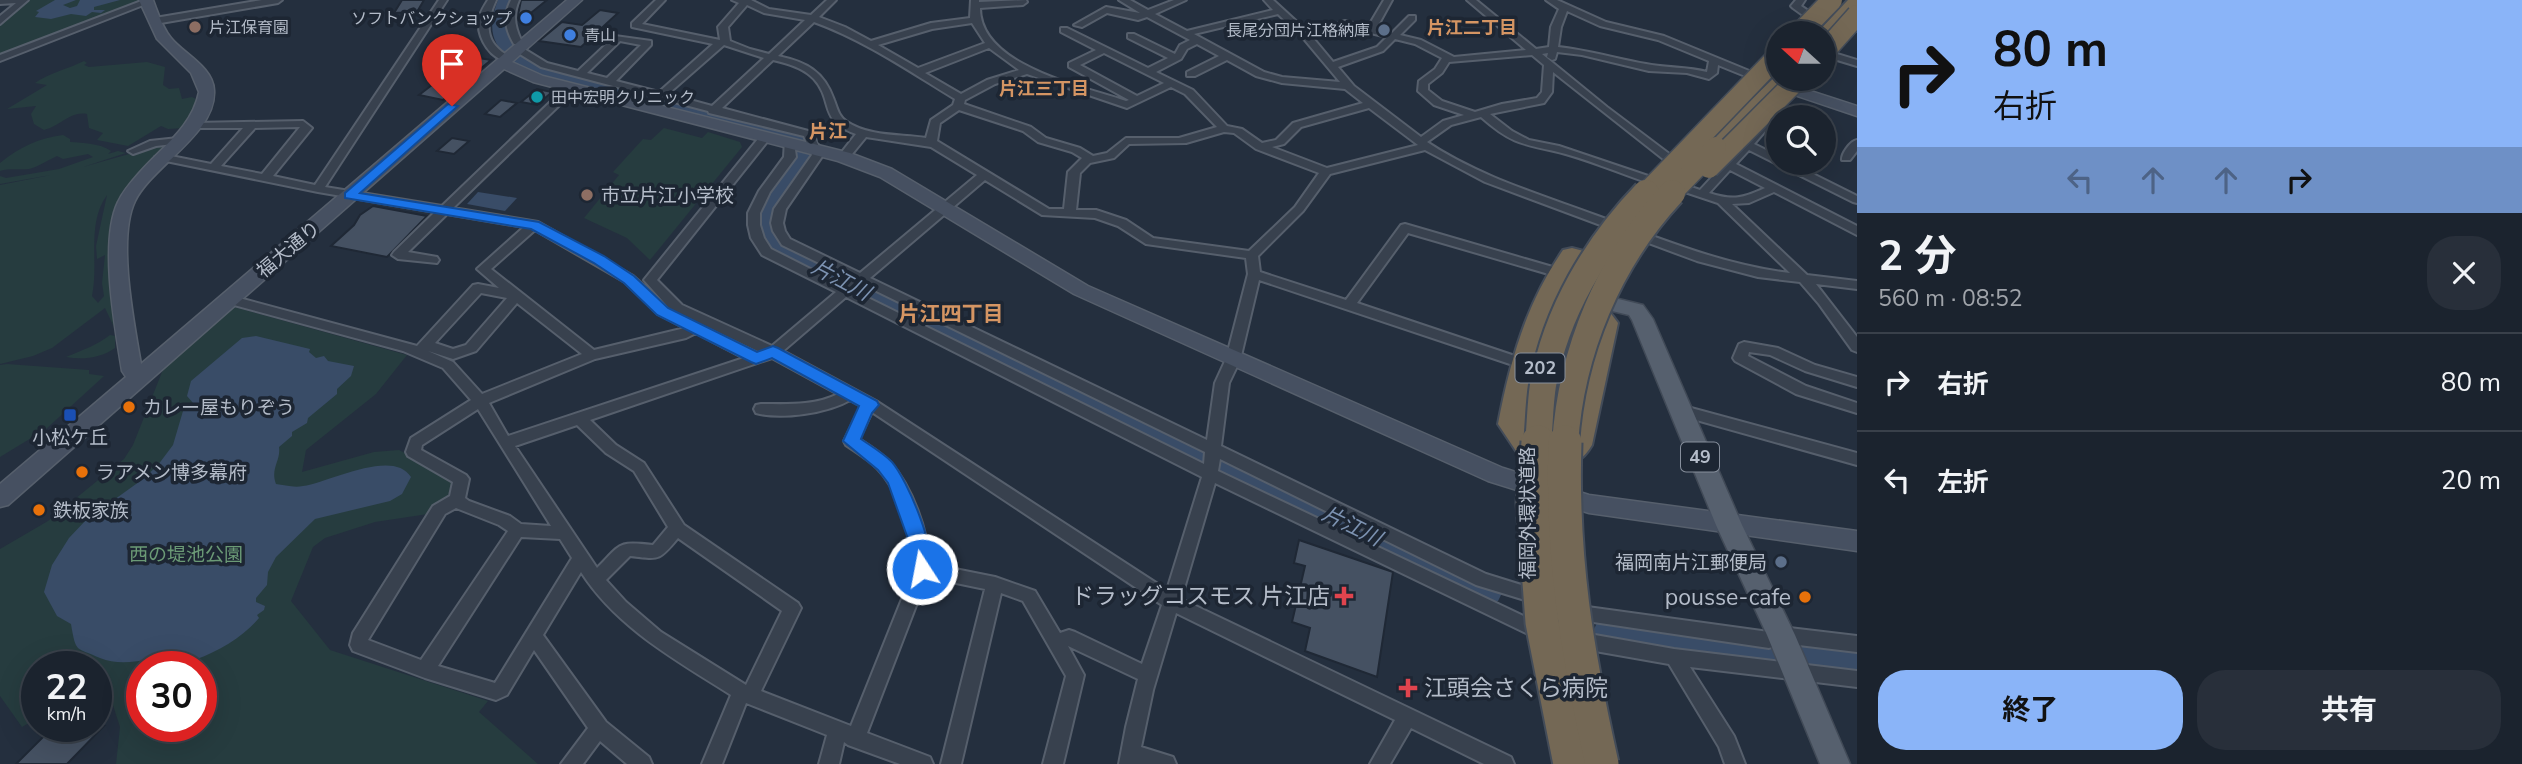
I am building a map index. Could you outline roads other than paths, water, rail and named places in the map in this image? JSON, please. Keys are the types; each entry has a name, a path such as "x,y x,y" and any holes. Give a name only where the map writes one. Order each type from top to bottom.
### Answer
{"highway":[{"path":"1822,21 1832,0"},
{"path":"1812,21 1832,0"},
{"path":"1826,21 1856,1"},
{"path":"1836,39 1857,15"},
{"path":"1600,764 1575,632 1562,509 1570,392 1593,310 1624,252 1627,227 1651,177 1733,83 1766,50"},
{"path":"1570,764 1542,622 1536,556 1533,503 1543,384 1570,300 1583,274 1766,84"},
{"name":"福岡外環状道路","path":"1555,764 1527,591 1524,484 1526,443 1540,366 1560,306 1586,260 1627,227 1676,181 1766,85"},
{"name":"福岡外環状道路","path":"1600,764 1571,639 1560,457 1572,374 1627,227"},
{"path":"1526,443 1513,424 1522,363 1559,273 1572,256 1586,260"}],"main road":[{"name":"49","path":"1596,305 1636,310 1835,764"}],"street":[{"path":"207,13 211,0"},
{"path":"318,189 443,0"},
{"path":"492,0 482,24 494,51 513,54 538,79 608,83 660,96 766,136 844,157 886,173 1081,290 1496,475 1589,504 1857,541"},
{"path":"513,54 517,42 509,17 515,0"},
{"name":"福大通り","path":"4,489 575,0"},
{"path":"661,0 635,25 722,42 740,51 796,63 815,74 828,96 833,114 841,124 863,133 931,143 1046,212 1096,214 1122,223 1150,241 1252,255"},
{"path":"736,0 747,1 767,11 812,18 842,29 918,72 959,102 1027,130 1042,140 1076,150 1091,159"},
{"path":"709,115 832,0"},
{"path":"1123,0 1260,74 1282,80 1348,86"},
{"path":"1079,25 1106,10 1131,17 1182,0"},
{"path":"1268,0 1307,37 1348,86 1423,144 1489,180 1627,227 1712,261 1758,273 1857,285"},
{"path":"1371,30 1388,0"},
{"path":"1471,0 1603,109 1676,181"},
{"path":"1801,0 1796,6 1817,21"},
{"path":"0,1 24,1"},
{"path":"0,21 24,1"},
{"path":"0,58 146,1 166,41 202,77 207,90 193,126 134,188 121,216 120,283 125,331 132,371 141,374"},
{"path":"660,96 722,42 723,27 747,1"},
{"path":"1064,30 1189,92 1223,127 1243,132 1260,147 1326,172 1423,144 1447,123 1502,107 1540,100 1547,92 1548,66 1554,49 1556,27 1564,8 1552,1"},
{"path":"1552,1 1603,24 1661,38 1714,61 1766,74"},
{"path":"155,21 278,2"},
{"path":"1023,2 976,3 975,20 995,50 1027,71 1081,87 1127,105 1170,84"},
{"path":"1184,34 1280,12"},
{"path":"1332,66 1380,49 1412,18"},
{"path":"870,44 931,26 975,20"},
{"path":"1307,37 1345,24 1418,43 1447,58 1536,53 1554,49 1582,51 1648,68 1688,70 1709,76 1712,74 1714,61"},
{"path":"1836,30 1843,33 1857,31"},
{"path":"1131,36 1176,58"},
{"path":"433,260 398,255 618,38 648,43 608,83"},
{"path":"1147,72 1176,58 1183,47 1196,41"},
{"path":"918,72 990,44"},
{"path":"1103,50 1072,65 1137,100"},
{"path":"1836,56 1857,63"},
{"path":"1191,74 1225,57"},
{"path":"1447,58 1438,71 1423,83 1423,91 1438,103 1480,115 1518,142 1529,141 1542,148 1555,148 1676,181 1722,201 1805,280 1824,301 1857,347"},
{"path":"931,143 935,122 959,102 991,82 1027,71"},
{"path":"575,81 709,115 808,134 802,146 790,158 753,210 753,228 766,252 1210,474 1532,628"},
{"path":"1676,181 1730,165 1769,118 1772,91"},
{"path":"1810,91 1857,111"},
{"path":"1260,147 1280,142 1297,125 1371,104"},
{"path":"193,126 303,124 307,128 265,178"},
{"path":"214,167 250,127"},
{"path":"1070,212 1074,172 1086,160 1110,156 1126,141 1187,140 1223,127"},
{"path":"844,157 863,133"},
{"path":"766,136 649,280 677,308 773,352 871,405 1171,602 1504,764"},
{"path":"133,151 154,143 178,141"},
{"path":"1846,158 1857,143"},
{"path":"1748,145 1766,154"},
{"path":"802,146 818,155 780,209 777,232 786,242 1482,580 1527,591 1568,611 1769,640 1788,653 1857,679"},
{"path":"161,157 350,195 534,225 629,279 663,311 756,358"},
{"path":"1730,165 1857,231"},
{"path":"1252,255 1299,209 1326,172"},
{"path":"505,443 773,352 984,175"},
{"path":"1807,175 1857,200"},
{"path":"1722,201 1745,201 1774,188"},
{"path":"534,225 483,269 592,355"},
{"path":"1348,306 1405,228 1559,273"},
{"path":"1166,764 1129,758 1148,675 1178,588 1210,474 1219,398 1233,360 1254,274 1252,255"},
{"path":"1254,274 1522,363"},
{"path":"423,349 478,288 516,296"},
{"path":"228,299 423,349 453,354 471,348 516,296"},
{"path":"457,500 461,479 413,452 416,442 480,401 592,355 686,333 694,328"},
{"path":"1857,382 1810,368 1773,351 1744,347 1740,358 1801,390 1857,408"},
{"path":"423,349 448,365 480,401 594,578 620,607 655,638 745,694 923,764"},
{"path":"761,409 800,410 842,399 850,393"},
{"path":"829,764 846,735 922,569 922,553 895,480 884,465 851,441 865,410 871,405"},
{"path":"1680,410 1857,459"},
{"path":"578,417 611,449 639,467 677,528 792,608 745,694 712,764"},
{"path":"457,500 467,509 511,523 516,530"},
{"path":"457,500 439,510 359,639 359,645 425,670 496,692 534,636 580,559"},
{"path":"594,578 602,574 626,549 652,554 657,552 677,528"},
{"path":"516,530 563,533"},
{"path":"425,670 516,530"},
{"path":"922,569 995,584 1030,596 1058,640 1075,675 1053,764"},
{"path":"951,764 995,584"},
{"path":"534,636 599,728 642,764"},
{"path":"1058,640 1069,638 1148,675"},
{"path":"1571,639 1674,657 1788,653 1857,644"},
{"path":"1674,657 1727,742 1735,764"},
{"path":"1380,764 1407,717"},
{"path":"571,764 599,728"}],"water":[{"path":"55,0 76,0 63,5 70,8 77,6 80,0 120,0 94,7 94,10 105,10 86,16 71,14 51,19 35,17 39,12 36,11"},
{"path":"478,192 517,198 505,211 467,204"},
{"path":"256,336 310,349 309,352 316,358 324,356 328,361 354,366 351,376 337,389 337,394 308,418 307,423 292,432 292,436 279,447 274,473 276,484 303,486 376,466 402,469 411,477 402,494 390,501 315,519 276,557 268,572 267,585 256,598 256,602 265,606 257,615 259,618 239,637 216,651 126,651 124,662 112,661 112,651 84,651 78,648 71,624 57,616 44,592 52,565 69,538 86,520 158,465 173,445 183,411 193,403 187,396 191,381 242,338"}],"waterway":[{"name":"片江川","path":"506,0 500,22 503,40 514,54 533,67 799,137 804,156 772,208 769,223 772,235 785,249 857,290 978,344 1487,591"},
{"name":"片江川","path":"1609,631 1857,659"}],"place":[{"name":"ソフトバンクショップ","path":"526,18"},
{"name":"片江保育園","path":"195,27"},
{"name":"長尾分団片江格納庫","path":"1384,30"},
{"name":"青山","path":"570,35"},
{"name":"田中宏明クリニック","path":"537,97"},
{"name":"市立片江小学校","path":"587,195"},
{"name":"カレー屋もりぞう","path":"129,407"},
{"name":"小松ケ丘","path":"70,415"},
{"name":"ラアメン博多幕府","path":"82,472"},
{"name":"鉄板家族","path":"39,510"},
{"name":"福岡南片江郵便局","path":"1781,562"},
{"name":"ドラッグコスモス 片江店","path":"1344,596"},
{"name":"pousse-cafe","path":"1805,597"},
{"name":"江頭会さくら病院","path":"1408,688"}],"district":[{"name":"片江二丁目","path":"1472,28"},
{"name":"片江三丁目","path":"1044,89"},
{"name":"片江","path":"828,131"},
{"name":"片江四丁目","path":"951,314"}],"park label":[{"name":"西の堤池公園","path":"186,554"}]}
